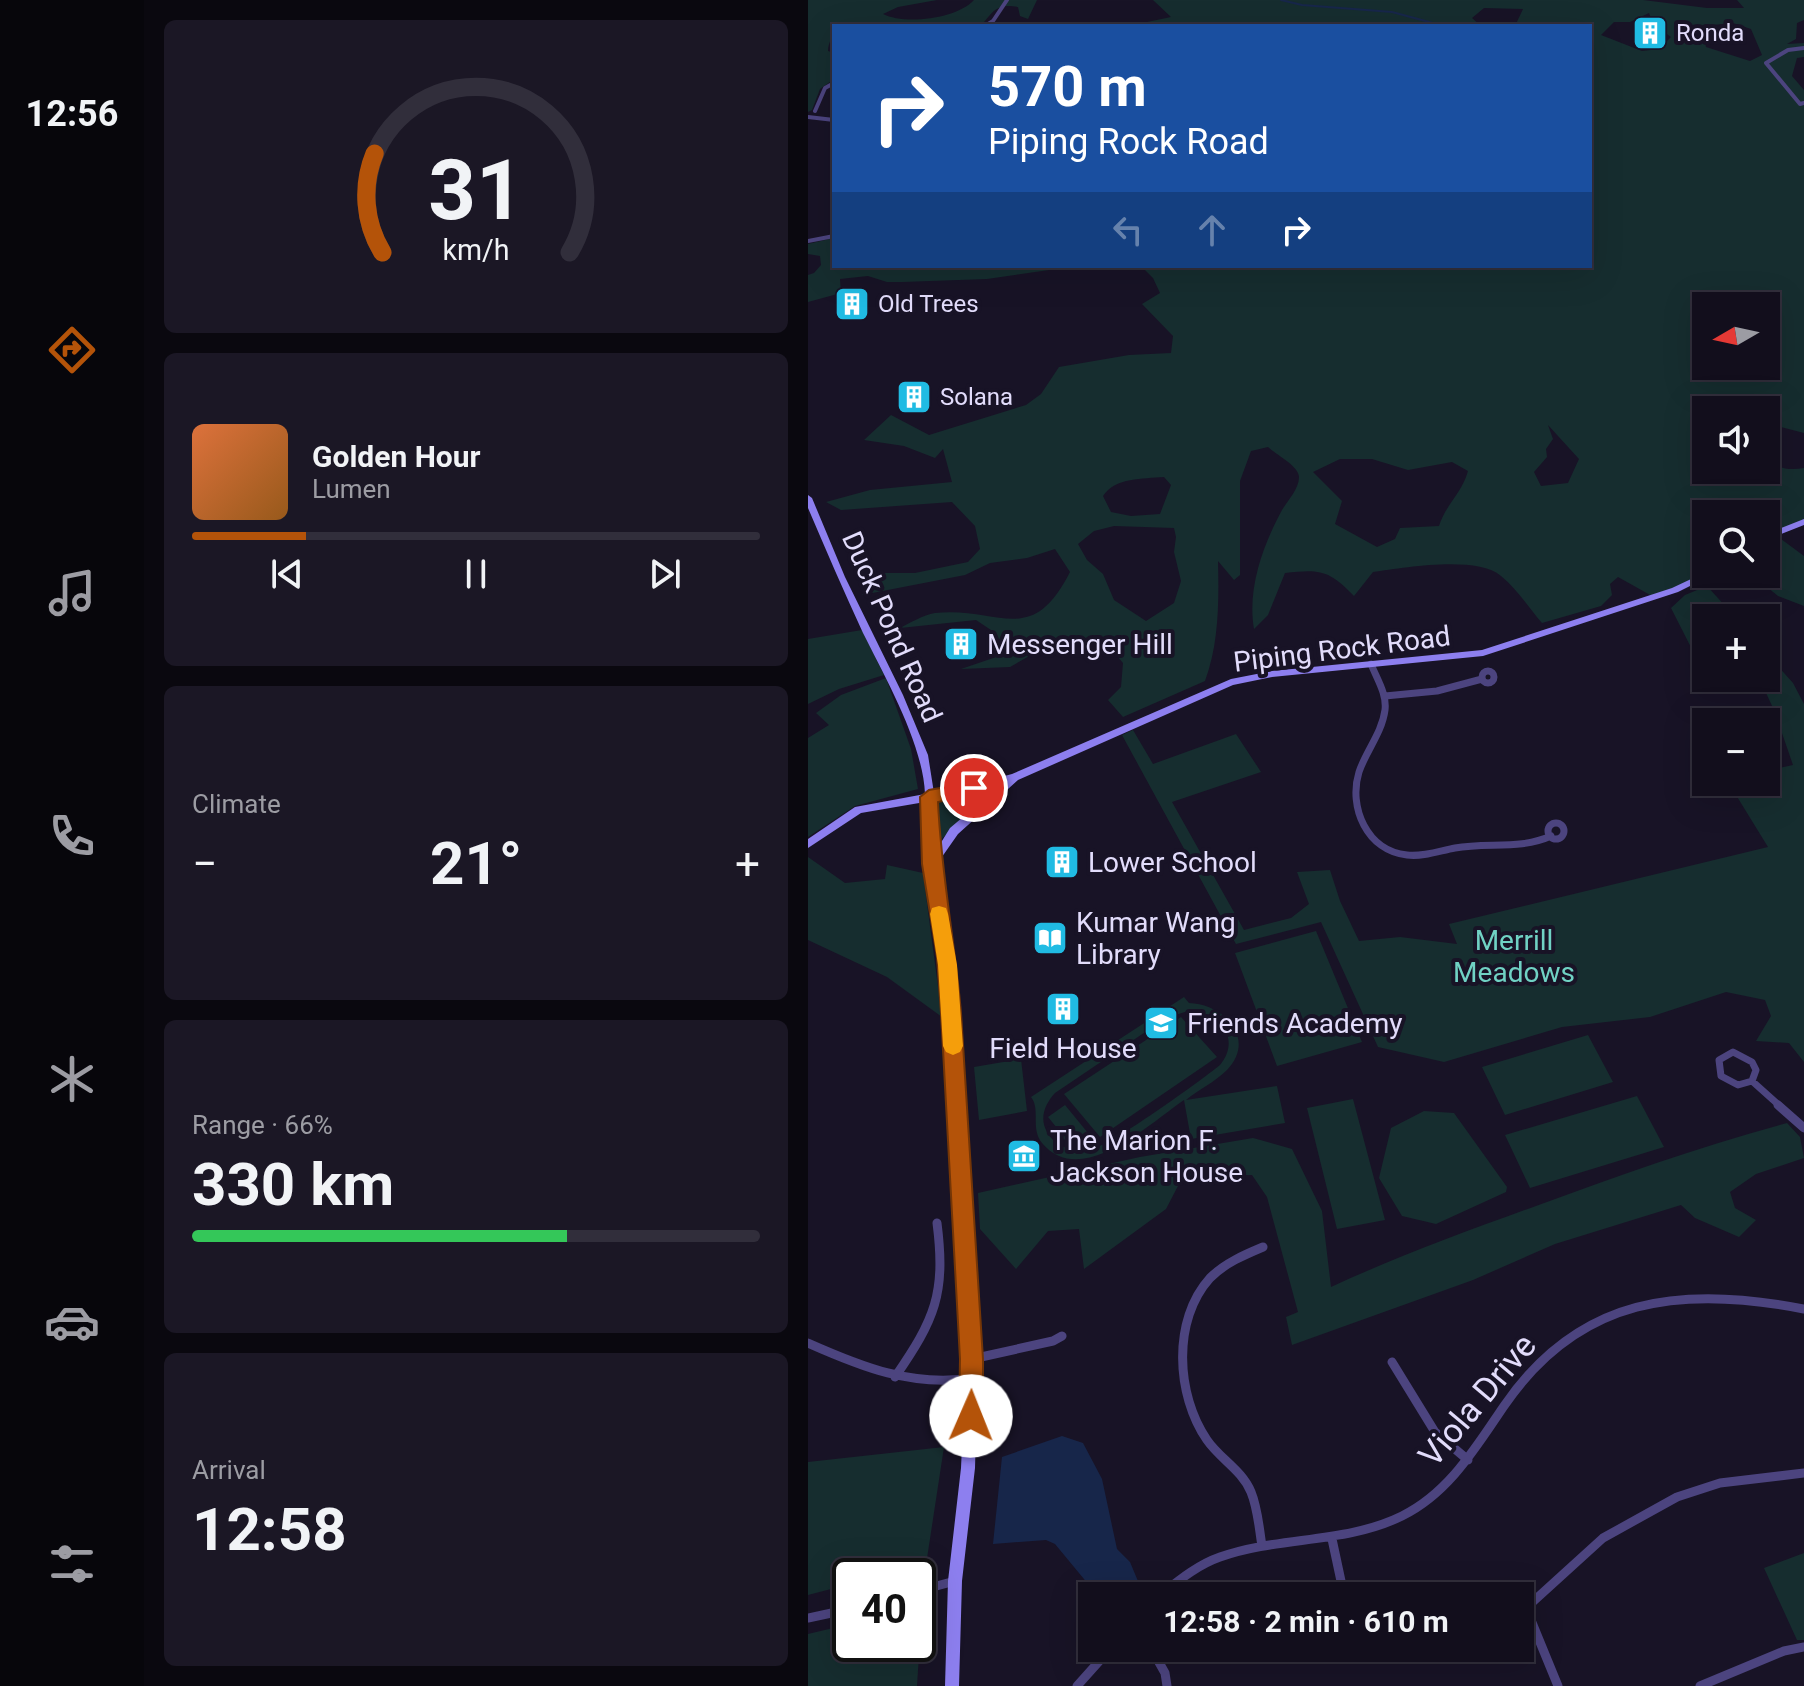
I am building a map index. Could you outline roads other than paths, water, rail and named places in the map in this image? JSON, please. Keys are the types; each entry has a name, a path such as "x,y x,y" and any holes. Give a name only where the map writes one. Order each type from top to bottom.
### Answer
{"street":[{"path":"988,24 1007,0"},
{"path":"1802,103 1766,63 1788,50 1804,48"},
{"path":"808,116 815,111 825,88 832,84"},
{"path":"815,111 825,118"},
{"path":"808,116 832,120"},
{"path":"808,241 832,236"},
{"name":"Duck Pond Road","path":"808,498 919,745 929,797 932,864 947,965 972,1359 968,1468 955,1581 952,1686"},
{"path":"1780,531 1804,522"},
{"name":"Piping Rock Road","path":"808,844 858,810 1015,777 1231,682 1272,674 1483,653 1692,582"},
{"path":"1371,664 1385,696 1384,717 1359,770 1354,791 1356,809 1377,843 1396,853 1416,855 1465,846 1536,842 1551,836"},
{"path":"1385,696 1437,691 1482,679"},
{"path":"932,864 939,849 954,831 1015,777"},
{"path":"1733,1052 1746,1056 1756,1069 1752,1081 1738,1085 1726,1080 1719,1070 1719,1060 1733,1052"},
{"path":"1752,1081 1804,1128"},
{"path":"895,1377 918,1343 935,1307 942,1274 937,1223"},
{"path":"1262,1546 1249,1487 1202,1433 1183,1369 1181,1339 1184,1321 1201,1289 1226,1265 1263,1247"},
{"name":"Viola Drive","path":"1179,1582 1205,1563 1240,1548 1332,1539 1377,1527 1404,1515 1442,1488 1468,1460 1516,1388 1537,1364 1581,1328 1599,1318 1655,1300 1679,1296 1729,1296 1804,1309"},
{"path":"972,1359 1053,1341 1062,1336"},
{"path":"808,1343 895,1377 934,1384 972,1378"},
{"path":"1392,1362 1435,1432 1468,1460"},
{"path":"1534,1598 1603,1538 1677,1497 1720,1483 1804,1473"},
{"path":"1332,1539 1342,1582"},
{"path":"936,1586 955,1581"},
{"path":"808,1618 832,1613"},
{"path":"1534,1629 1558,1686"},
{"path":"1700,1686 1713,1684 1784,1651 1804,1647"},
{"path":"1077,1686 1098,1662"},
{"path":"1159,1662 1167,1686"}],"water":[{"path":"1062,1436 1083,1443 1102,1479 1117,1549 1130,1562 1138,1582 1086,1582 1055,1544 1046,1540 993,1544 1002,1457"}],"waterway":[{"path":"1281,0 1302,5 1392,12 1437,24"}],"place":[{"name":"Ronda","path":"1650,33"},
{"name":"Old Trees","path":"852,304"},
{"name":"Solana","path":"914,397"},
{"name":"Messenger Hill","path":"961,644"},
{"name":"Lower School","path":"1062,862"},
{"name":"Kumar Wang Library","path":"1050,938"},
{"name":"Field House","path":"1063,1009"},
{"name":"Friends Academy","path":"1161,1023"},
{"name":"The Marion F. Jackson House","path":"1024,1156"}],"park label":[{"name":"Merrill Meadows","path":"1514,956"}]}
